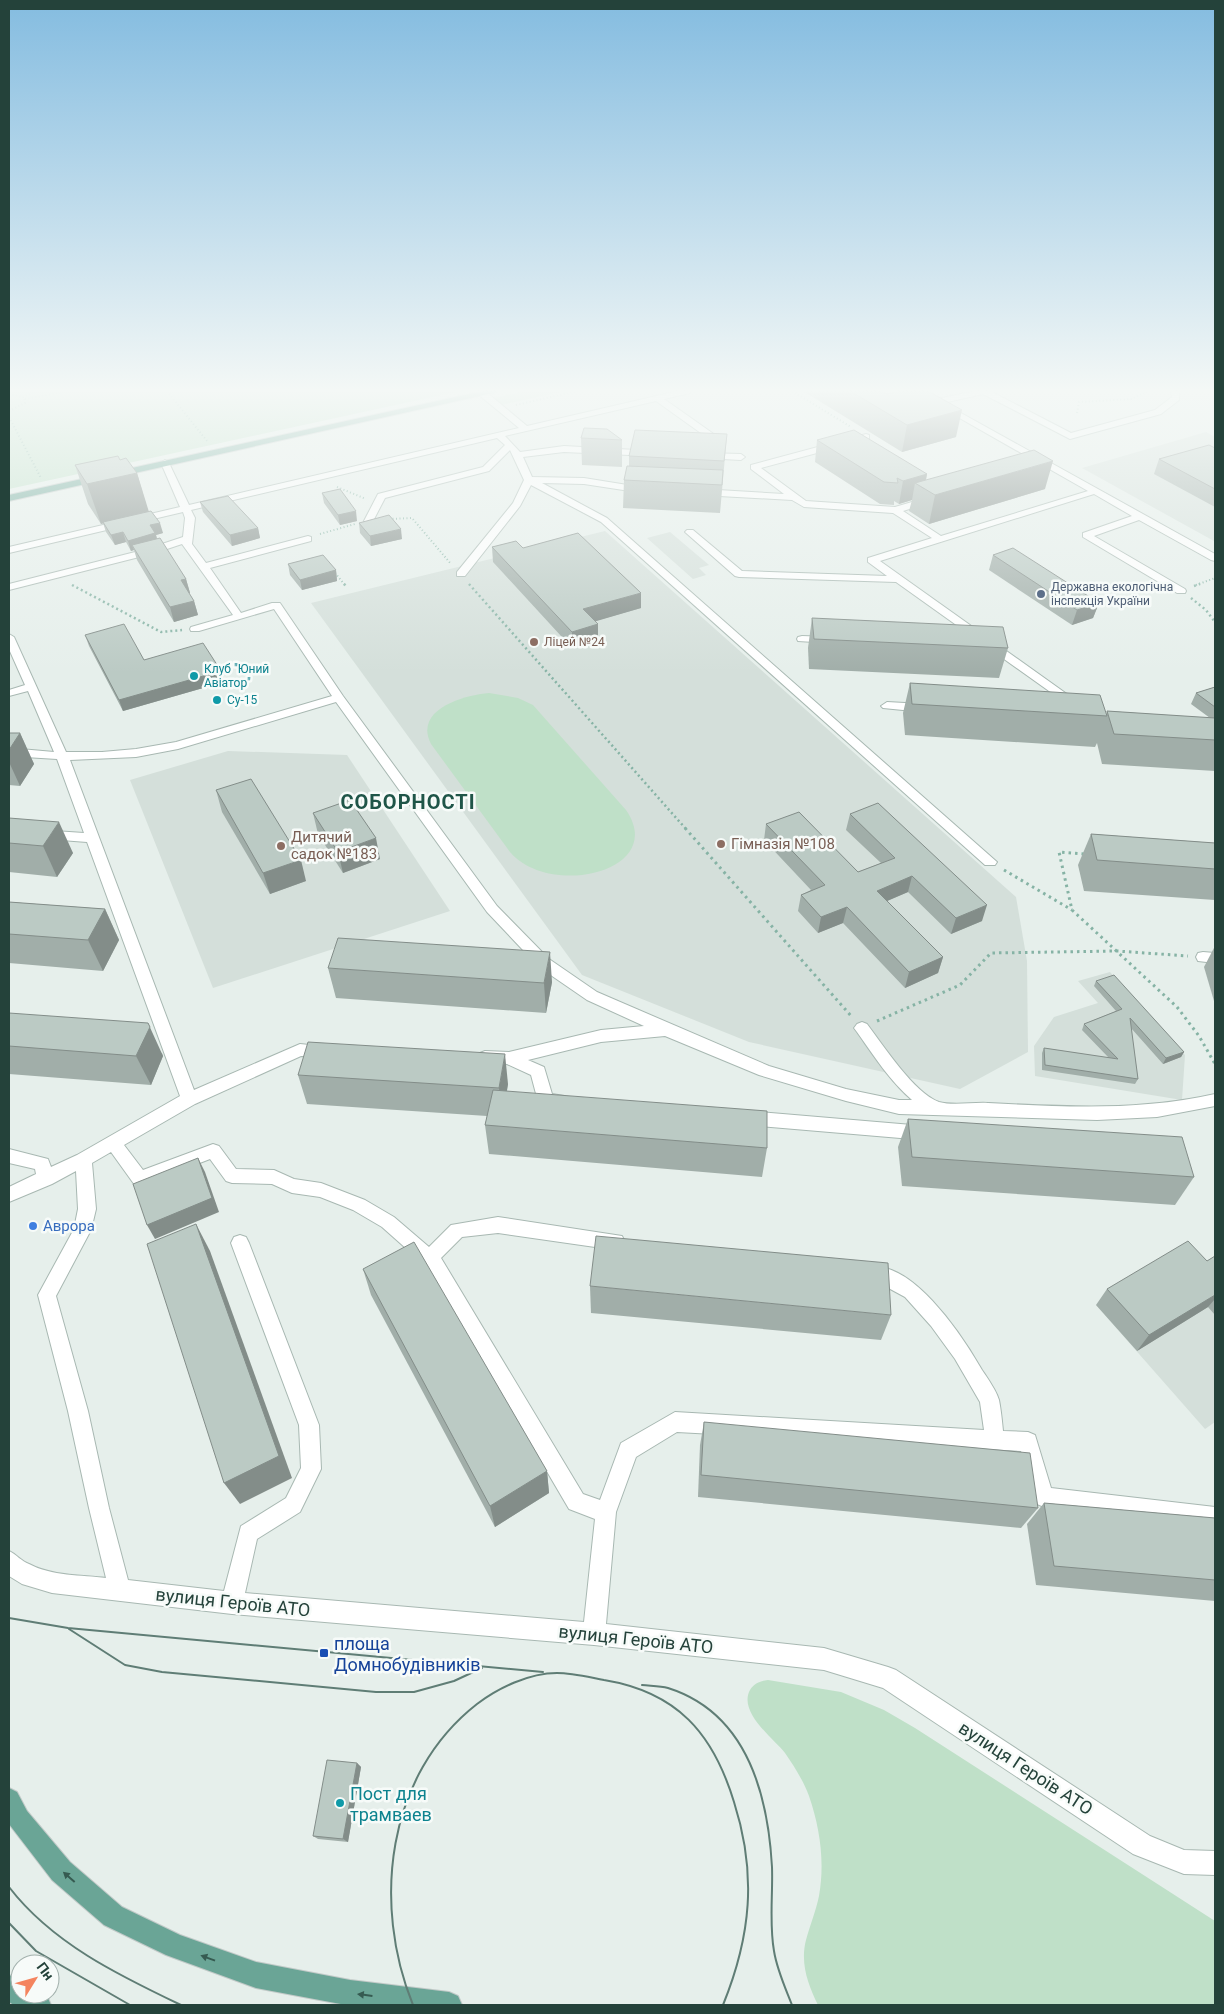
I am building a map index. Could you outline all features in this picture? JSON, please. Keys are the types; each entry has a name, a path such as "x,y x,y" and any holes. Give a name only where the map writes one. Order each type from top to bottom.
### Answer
{"main road":[{"path":"9,498 67,485"},
{"path":"9,1800 19,1820 61,1871 113,1916 175,1946 256,1976 350,1993 448,2005"},
{"path":"9,1988 38,2005"}],"street":[{"path":"175,485 190,518 187,544 239,617"},
{"path":"9,550 286,485"},
{"path":"369,521 381,496 424,485"},
{"path":"461,574 517,504 527,485"},
{"path":"538,485 604,520 990,862"},
{"path":"605,485 627,489 657,490"},
{"path":"778,485 804,504 895,510 941,496"},
{"path":"1085,485 1215,558"},
{"path":"1080,714 994,647 872,560 1096,491"},
{"path":"686,492 794,497"},
{"path":"895,510 940,539"},
{"path":"1140,516 1086,535 1181,591"},
{"path":"690,532 740,574 898,579"},
{"path":"9,587 151,551 189,538"},
{"path":"203,567 308,539"},
{"path":"195,629 276,606 492,909 544,963 592,996 667,1030 766,1071 846,1095 899,1107 934,1107 1059,1114 1144,1111 1188,1107 1215,1100"},
{"path":"9,637 62,756 189,1099"},
{"path":"802,639 840,641"},
{"path":"975,646 994,647"},
{"path":"9,693 31,687"},
{"path":"9,752 62,756 102,756 136,753 178,745 340,698"},
{"path":"887,706 936,708"},
{"path":"9,832 92,838"},
{"path":"107,930 127,931"},
{"path":"862,1028 900,1080 934,1107"},
{"path":"469,1056 509,1058 601,1036 667,1030"},
{"path":"145,1032 164,1033"},
{"path":"9,1195 83,1160 189,1099 300,1050 340,1052"},
{"path":"509,1058 538,1071 545,1100 575,1103"},
{"path":"732,1116 938,1134"},
{"path":"112,1143 140,1179 213,1151 232,1176 274,1177 292,1186 321,1190 359,1205 388,1222 433,1261 576,1502 606,1512"},
{"path":"9,1156 42,1164 46,1179"},
{"path":"83,1160 87,1209 82,1230 47,1295 78,1411 98,1508 120,1589"},
{"path":"433,1261 431,1257 457,1230 498,1225 632,1244"},
{"path":"232,1603 248,1533 293,1505 311,1468 309,1425 240,1243"},
{"path":"854,1273 883,1276 911,1292 938,1320 962,1353 989,1400 995,1440"},
{"path":"594,1634 606,1512 628,1450 675,1422 1028,1442 1044,1497 1215,1517"},
{"name":"вулиця Героїв АТО","path":"9,1562 22,1572 52,1582 232,1603 594,1634 824,1659 888,1678 1142,1845 1184,1862 1215,1863"}],"path":[{"path":"328,485 377,504 378,519 412,518 862,1028 960,985 991,953 1117,951 1209,958"},
{"path":"308,539 318,534 369,521"},
{"path":"333,570 346,586"},
{"path":"54,576 161,632 195,629"},
{"path":"1181,591 1215,578"},
{"path":"1181,591 1206,610 1215,622"},
{"path":"1072,910 1059,852 1084,854"},
{"path":"990,862 1072,910 1177,1007 1199,1036 1215,1064"}],"shaded area":[{"path":"1113,485 1215,485 1214,541"},
{"name":"Гімназія №108","path":"605,531 1016,897 1027,961 1028,1052 960,1089 749,1042 582,975 311,603"},
{"path":"670,532 709,565 699,568 706,575 693,579 647,538"},
{"name":"Дитячий садок №183","path":"228,751 347,755 450,911 213,988 130,780"},
{"path":"1110,972 1185,1055 1182,1100 1035,1076 1034,1046 1054,1017 1098,1003 1078,981"},
{"path":"1215,1276 1215,1422 1205,1429 1096,1305"}],"green space":[{"path":"9,485 27,485 9,489"},
{"path":"489,693 518,698 533,705 626,810 635,831 631,849 618,862 599,872 575,875 551,874 528,866 510,852 431,744 427,732 429,722 435,713 444,706 467,697"},
{"path":"768,1680 841,1692 884,1710 1215,1921 1215,2005 818,2005 806,1974 804,1949 818,1902 821,1883 819,1833 809,1796 795,1768 785,1753 758,1724 749,1707 748,1698 750,1690 758,1683"}],"building":[{"path":"918,485 970,485 935,495"},
{"path":"340,489 356,511 338,515 322,493"},
{"path":"228,496 258,528 230,535 200,502"},
{"path":"151,511 160,523 150,525 155,533 128,541 123,532 111,535 103,522"},
{"path":"389,515 401,529 370,536 359,523"},
{"path":"578,533 641,593 583,609 598,624 572,632 492,547 516,541 523,548"},
{"path":"160,538 186,579 181,580 194,601 170,607 132,545"},
{"path":"1013,548 1099,603 1077,610 993,555"},
{"path":"323,555 336,570 300,580 288,564"},
{"path":"812,618 1003,627 1008,648 814,639"},
{"name":"Клуб \"Юний Авіатор\"","path":"124,624 144,660 203,643 221,671 119,700 85,635"},
{"path":"910,683 1100,695 1107,716 912,704"},
{"path":"1215,687 1215,707 1196,693"},
{"path":"1107,711 1215,718 1215,740 1114,734"},
{"path":"9,733 20,733 9,750"},
{"path":"251,779 301,860 263,873 216,790"},
{"path":"350,800 376,838 338,852 313,813"},
{"path":"878,803 987,905 956,918 912,876 877,891 943,957 909,972 847,907 821,917 801,895 825,885 766,824 799,812 858,872 895,858 850,814"},
{"path":"9,818 59,822 43,846 9,843"},
{"path":"1091,834 1215,843 1215,869 1097,860"},
{"path":"9,902 105,909 88,940 9,934"},
{"path":"338,938 550,952 544,983 328,968"},
{"path":"1114,975 1184,1052 1166,1058 1130,1018 1138,1079 1045,1065 1044,1048 1118,1059 1084,1024 1122,1009 1096,981"},
{"path":"9,1013 148,1023 150,1027 136,1056 9,1046"},
{"path":"308,1042 505,1054 499,1088 298,1075"},
{"path":"493,1090 767,1111 767,1148 485,1125"},
{"path":"908,1119 1182,1137 1194,1177 912,1157"},
{"path":"198,1158 212,1198 147,1225 133,1184"},
{"path":"196,1224 279,1456 224,1483 147,1244"},
{"path":"596,1236 888,1263 891,1315 590,1286"},
{"path":"1188,1241 1207,1261 1215,1256 1215,1295 1149,1335 1107,1289"},
{"path":"414,1242 547,1471 490,1506 363,1269"},
{"path":"704,1422 1030,1453 1038,1508 701,1475"},
{"path":"1044,1503 1215,1518 1215,1580 1054,1566"},
{"name":"Пост для трамваев","path":"327,1760 357,1763 343,1839 313,1836"}],"tram line":[{"path":"9,1618 68,1628 543,1672"},
{"path":"69,1629 125,1665 162,1672 376,1692 414,1692 454,1681 482,1668"},
{"path":"413,2005 400,1966 393,1925 391,1884 396,1843 406,1804 423,1767 446,1733 477,1704 494,1692 514,1682 557,1673 574,1674 604,1680 630,1686 652,1694 672,1706 688,1720 703,1736 715,1756 734,1802 746,1854 748,1880 748,1905 745,1929 740,1954 723,2005"},
{"path":"642,1685 668,1688 695,1700 717,1716 735,1736 748,1760 758,1785 770,1839 772,1930 775,1958 792,2005"},
{"path":"9,1887 26,1907 66,1941 110,1969 181,2005"},
{"path":"9,1923 36,1951 130,2005"}],"place":[{"name":"Державна екологічна інспекція України","path":"1041,594"},
{"name":"Ліцей №24","path":"534,642"},
{"name":"Клуб \"Юний Авіатор\"","path":"194,676"},
{"name":"Су-15","path":"217,700"},
{"name":"Гімназія №108","path":"721,844"},
{"name":"Дитячий садок №183","path":"281,846"},
{"name":"Аврора","path":"33,1226"},
{"name":"площа Домнобудівників","path":"324,1653"},
{"name":"Пост для трамваев","path":"340,1803"}],"district":[{"name":"СОБОРНОСТІ","path":"408,802"}]}
